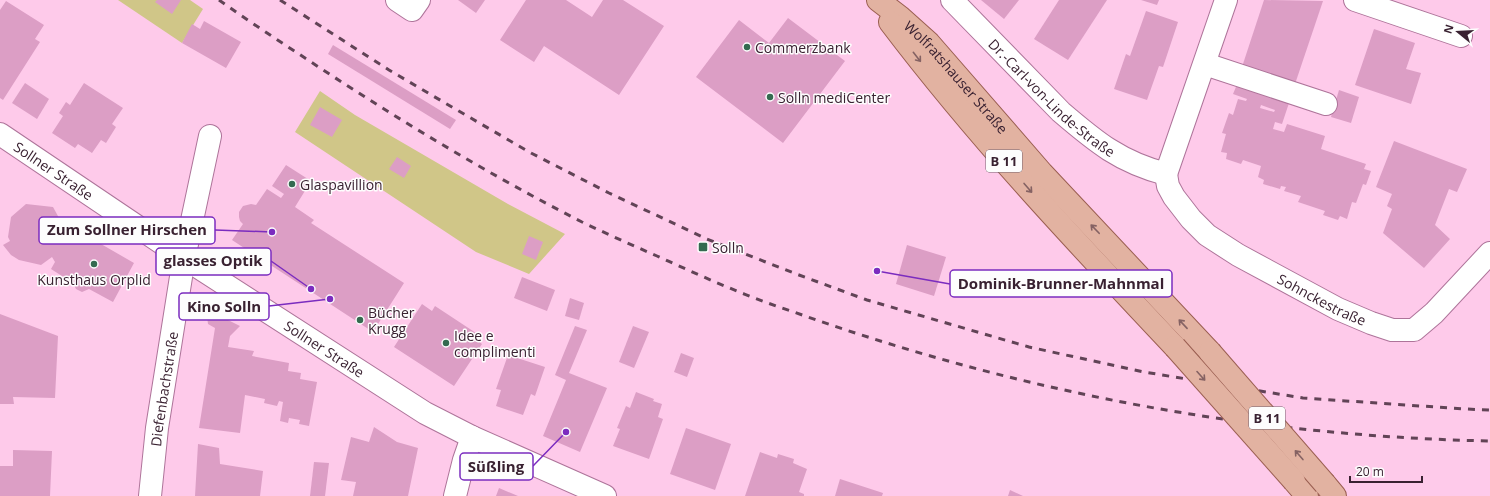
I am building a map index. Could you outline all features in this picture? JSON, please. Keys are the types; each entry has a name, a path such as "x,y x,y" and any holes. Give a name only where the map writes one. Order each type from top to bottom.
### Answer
{"main road":[{"name":"Wolfratshauser Straße","path":"874,0 922,63 985,140 1076,243 1175,347 1315,489"},
{"name":"Wolfratshauser Straße","path":"878,0 929,43 1042,173 1210,352 1315,489"}],"street":[{"path":"397,0 412,10 419,0"},
{"name":"Dr.-Carl-von-Linde-Straße","path":"952,0 1074,124 1111,152 1129,162 1166,174"},
{"path":"1166,174 1226,0"},
{"path":"1354,0 1461,36"},
{"path":"1205,64 1326,104"},
{"name":"Sollner Straße","path":"0,134 184,258 425,413 472,438 605,496"},
{"name":"Diefenbachstraße","path":"150,496 157,428 184,258 210,136"},
{"name":"Sohnckestraße","path":"1166,174 1168,186 1174,197 1191,220 1208,235 1238,255 1338,309 1392,330 1414,330 1434,313 1489,255"},
{"path":"455,496 464,460 472,438"}],"shaded area":[{"path":"118,0 190,0 203,9 182,43"},
{"path":"320,91 355,115 508,204 565,234 529,274 476,252 295,132"}],"building":[{"path":"157,0 181,0 172,14 155,2"},
{"path":"458,0 485,0 476,13"},
{"path":"526,0 566,0 592,17 603,0 623,0 664,26 619,95 544,46 534,62 500,40"},
{"path":"981,0 1019,0 1004,19"},
{"path":"1059,0 1107,0 1068,60 1034,39"},
{"path":"1141,0 1159,0 1157,5"},
{"path":"1264,0 1323,1 1294,87 1241,70"},
{"path":"6,1 44,25 35,39 40,42 3,100 0,98 0,10"},
{"path":"1146,11 1178,22 1163,67 1159,66 1147,100 1114,89 1126,54 1130,56"},
{"name":"Solln mediCenter","path":"788,18 845,61 783,143 696,77 739,20 769,43"},
{"path":"204,21 241,42 226,68 182,43 192,24 200,29"},
{"path":"1374,29 1415,43 1406,69 1421,73 1411,104 1355,85"},
{"path":"333,45 456,120 450,129 328,54"},
{"path":"1238,82 1290,100 1282,124 1275,122 1273,129 1284,132 1287,124 1325,136 1321,149 1366,164 1364,169 1371,171 1366,185 1363,184 1356,203 1352,202 1347,219 1340,216 1338,220 1323,215 1325,211 1298,202 1301,196 1284,191 1286,187 1281,186 1280,189 1263,184 1264,180 1258,177 1261,166 1243,160 1241,164 1226,159 1227,153 1221,152 1226,134 1222,133 1229,113 1233,115 1238,99 1246,101 1247,99 1233,94","holes":["1261,105 1275,110 1274,112 1260,108"]},
{"path":"25,83 49,99 37,119 12,103"},
{"path":"84,83 123,108 112,124 116,127 106,143 101,140 92,153 78,144 75,148 52,133 63,116 59,113 66,102 70,105"},
{"path":"1339,90 1359,97 1351,123 1331,117"},
{"path":"320,107 342,120 332,137 310,125"},
{"path":"1394,141 1467,169 1457,192 1449,189 1435,225 1450,239 1424,268 1383,233 1392,209 1387,206 1392,194 1376,187"},
{"path":"397,157 411,166 404,178 389,169"},
{"path":"286,165 311,181 295,207 314,220 311,223 404,283 373,332 232,240 243,224 240,221 239,212 243,206 251,204 256,205 267,189 281,198 284,194 272,186"},
{"path":"26,204 53,207 64,227 63,238 68,241 75,229 134,263 113,302 89,289 82,292 76,289 73,283 51,269 55,262 52,257 41,265 19,260 11,255 3,245 10,241 8,237 11,217"},
{"path":"529,236 543,242 536,260 522,254"},
{"path":"907,245 946,257 934,296 896,284"},
{"path":"522,277 555,290 547,311 514,298"},
{"path":"570,298 584,303 579,320 565,316"},
{"path":"422,304 432,311 435,306 476,333 474,338 482,344 454,386 394,347"},
{"path":"218,310 222,312 226,319 240,326 230,336 228,347 254,351 252,356 289,363 288,371 301,373 300,379 317,382 309,426 299,424 300,420 289,418 288,423 280,421 283,402 279,401 277,406 264,403 265,399 245,395 240,433 199,428 215,328 208,324 207,316 213,311"},
{"path":"0,314 58,336 55,398 13,397 14,404 0,404"},
{"path":"575,326 587,330 569,373 607,388 580,452 543,436 566,380 555,375"},
{"path":"633,326 649,332 634,368 619,362"},
{"path":"681,353 694,358 687,377 674,372"},
{"path":"508,355 545,367 535,396 531,394 523,415 496,406 501,390 496,389"},
{"path":"636,392 662,404 658,417 663,419 649,459 613,446 620,429 617,428 626,406 630,408"},
{"path":"374,427 397,442 418,448 408,496 353,496 356,482 341,480 351,437 369,442"},
{"path":"686,428 731,444 715,490 670,474"},
{"path":"198,444 219,448 220,464 263,471 260,496 195,496"},
{"path":"13,450 52,451 50,496 0,496 0,466 13,466"},
{"path":"760,452 777,458 778,454 794,459 793,463 807,469 799,492 804,494 804,496 745,496"},
{"path":"314,462 329,463 325,496 310,496"},
{"path":"840,479 883,493 882,496 835,496"},
{"path":"499,488 518,496 496,496"},
{"path":"1010,490 1023,496 1008,496"}],"railway":[{"path":"219,0 272,37 372,102 511,184 601,231 707,278 774,305 876,340 962,365 1048,386 1135,404 1223,419 1311,430 1400,437 1490,441"},
{"path":"280,0 389,70 457,110 531,153 609,193 707,239 867,300 1029,347 1144,372 1303,398 1490,410"}],"place":[{"name":"Commerzbank","path":"747,47"},
{"name":"Solln mediCenter","path":"770,97"},
{"name":"Glaspavillion","path":"292,184"},
{"name":"Zum Sollner Hirschen","path":"272,232"},
{"name":"Solln","path":"703,247"},
{"name":"Kunsthaus Orplid","path":"94,264"},
{"name":"Dominik-Brunner-Mahnmal","path":"877,271"},
{"name":"glasses Optik","path":"311,289"},
{"name":"Kino Solln","path":"330,299"},
{"name":"Bücher Krugg","path":"360,320"},
{"name":"Idee e complimenti","path":"446,343"},
{"name":"Süßling","path":"566,432"}]}
